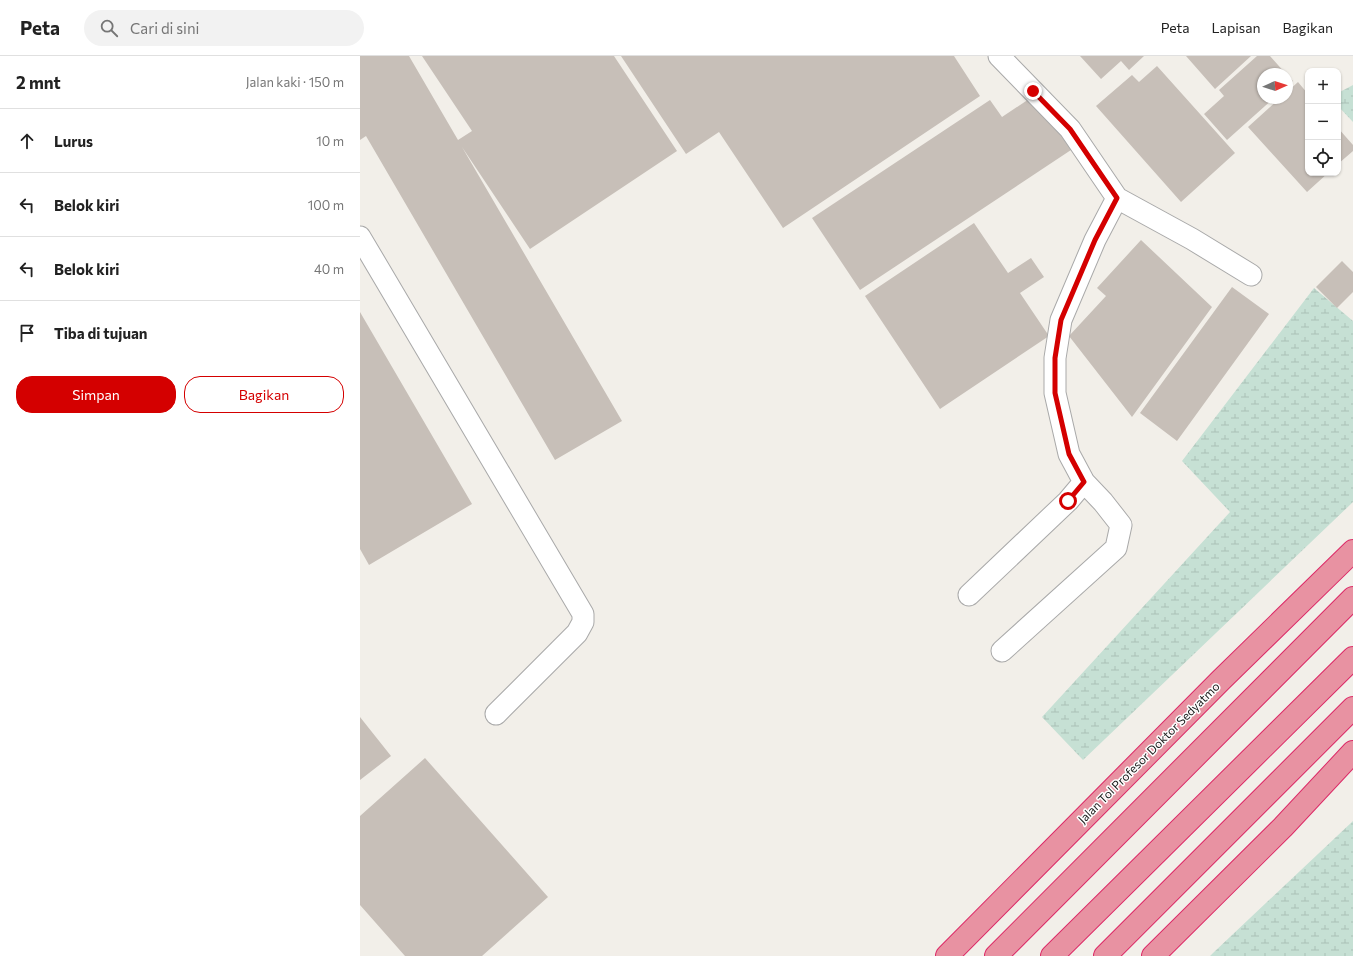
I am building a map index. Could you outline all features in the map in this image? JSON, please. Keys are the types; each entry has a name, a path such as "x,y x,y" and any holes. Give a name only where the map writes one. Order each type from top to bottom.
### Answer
{"highway":[{"name":"Jalan Tol Profesor Doktor Sedyatmo","path":"947,956 1221,680 1353,551"},
{"path":"996,956 1353,598"},
{"path":"1052,956 1353,658"},
{"path":"1105,956 1353,708"},
{"path":"1153,956 1283,827 1353,752"}],"lane":[{"path":"999,56 1070,129 1117,198 1192,239 1251,275"},
{"path":"1002,651 1116,548 1121,525 1103,502 1084,482 1069,454 1055,393 1055,358 1061,320 1095,240 1117,198"},
{"path":"360,237 583,614 583,622 577,633 496,714"},
{"path":"969,595 1068,501 1084,482"}],"green space":[{"path":"1353,85 1353,122 1341,109 1341,91"},
{"path":"1314,288 1353,321 1353,502 1083,760 1042,717 1230,512 1182,461"},
{"path":"1353,821 1353,956 1210,956 1213,953"}],"building":[{"path":"360,56 409,56 458,140 472,131 422,56 614,56 677,151 530,249 462,147 622,421 555,460 366,136 360,140"},
{"path":"621,56 954,56 980,96 783,228 719,132 686,154"},
{"path":"1080,56 1144,56 1129,70 1121,61 1101,79"},
{"path":"1186,56 1251,56 1215,89"},
{"path":"1257,56 1270,56 1281,68 1257,68 1257,104 1267,104 1227,140 1204,114 1224,96 1219,90"},
{"path":"1157,66 1235,153 1181,202 1096,106 1132,75 1139,82"},
{"path":"1298,82 1305,90 1305,176 1325,176 1307,192 1248,127 1273,104 1293,104 1293,87"},
{"path":"1035,95 1071,150 860,290 812,218 990,100 1002,117"},
{"path":"1341,131 1353,145 1353,151 1341,161"},
{"path":"974,223 1008,273 1031,258 1044,277 1020,293 1049,336 940,409 865,296"},
{"path":"1141,240 1212,307 1132,417 1069,336 1106,296 1097,288"},
{"path":"1342,261 1353,272 1353,292 1337,308 1316,287"},
{"path":"1232,287 1269,314 1177,441 1140,413"},
{"path":"360,312 472,504 369,565 360,549"},
{"path":"360,717 391,756 360,780"},
{"path":"425,758 548,897 482,956 405,956 360,905 360,816"}],"route":[{"path":"1033,91 1070,129 1117,198 1095,240 1061,320 1055,358 1055,393 1069,454 1084,482 1068,501"}]}
